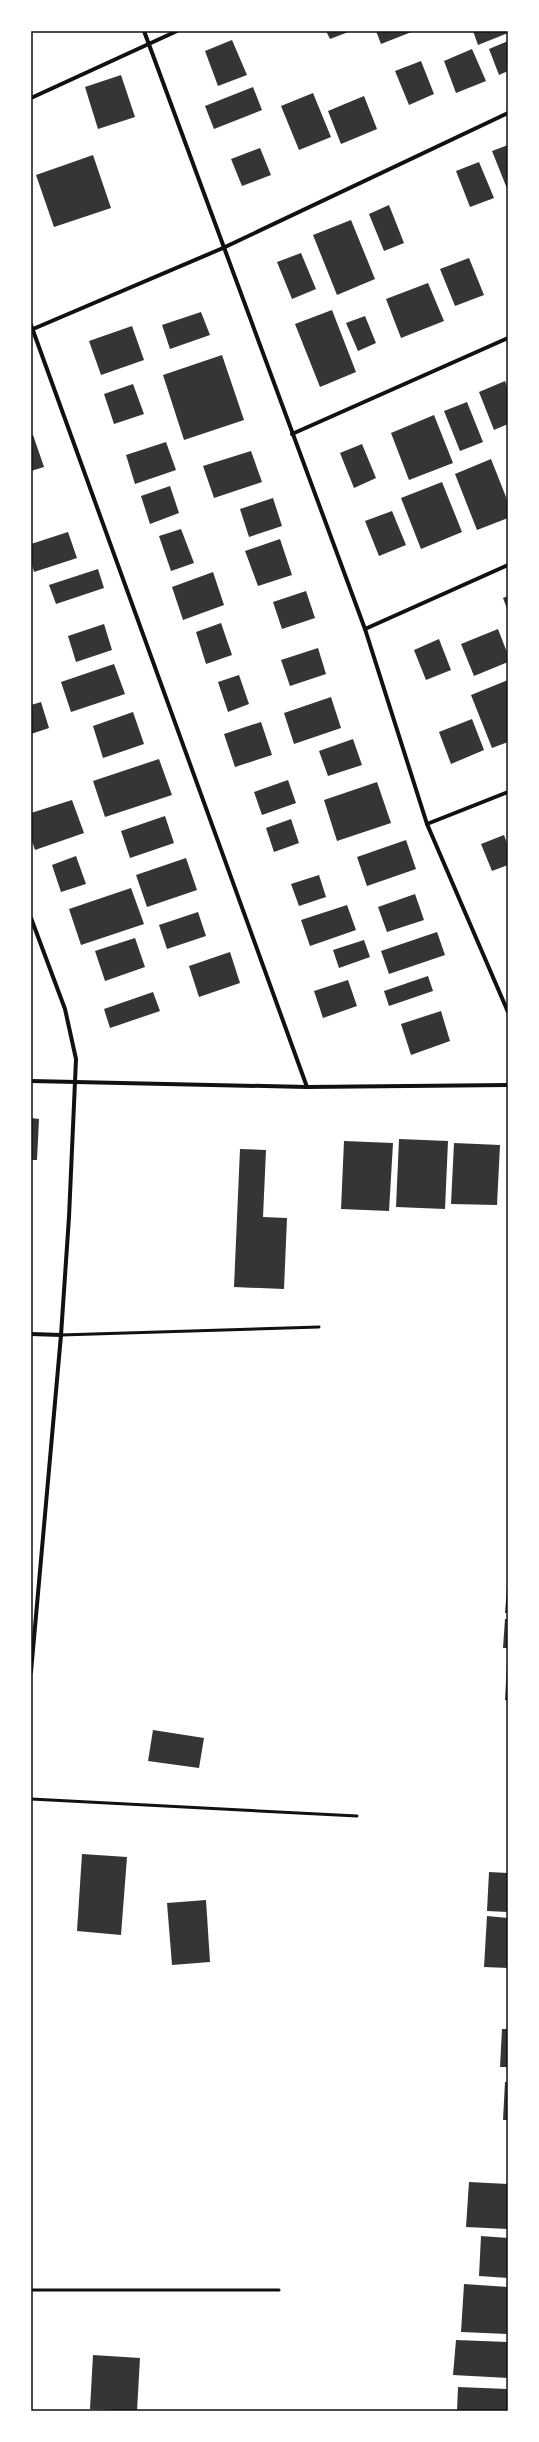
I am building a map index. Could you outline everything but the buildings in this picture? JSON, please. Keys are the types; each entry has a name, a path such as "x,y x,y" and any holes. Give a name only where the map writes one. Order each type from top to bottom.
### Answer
{"street":[{"path":"144,31 365,629 427,824 508,1012"},
{"path":"31,98 177,31"},
{"path":"307,1087 32,327 223,248 508,113"},
{"path":"292,434 508,338"},
{"path":"365,629 508,565"},
{"path":"427,824 508,792"},
{"path":"31,918 65,1009 76,1059 69,1217 61,1335 31,1672"},
{"path":"31,1081 307,1087 508,1085"},
{"path":"31,1334 61,1335"}],"lane":[{"path":"61,1335 319,1327"},
{"path":"31,1799 357,1816"},
{"path":"31,2290 279,2290"}]}
